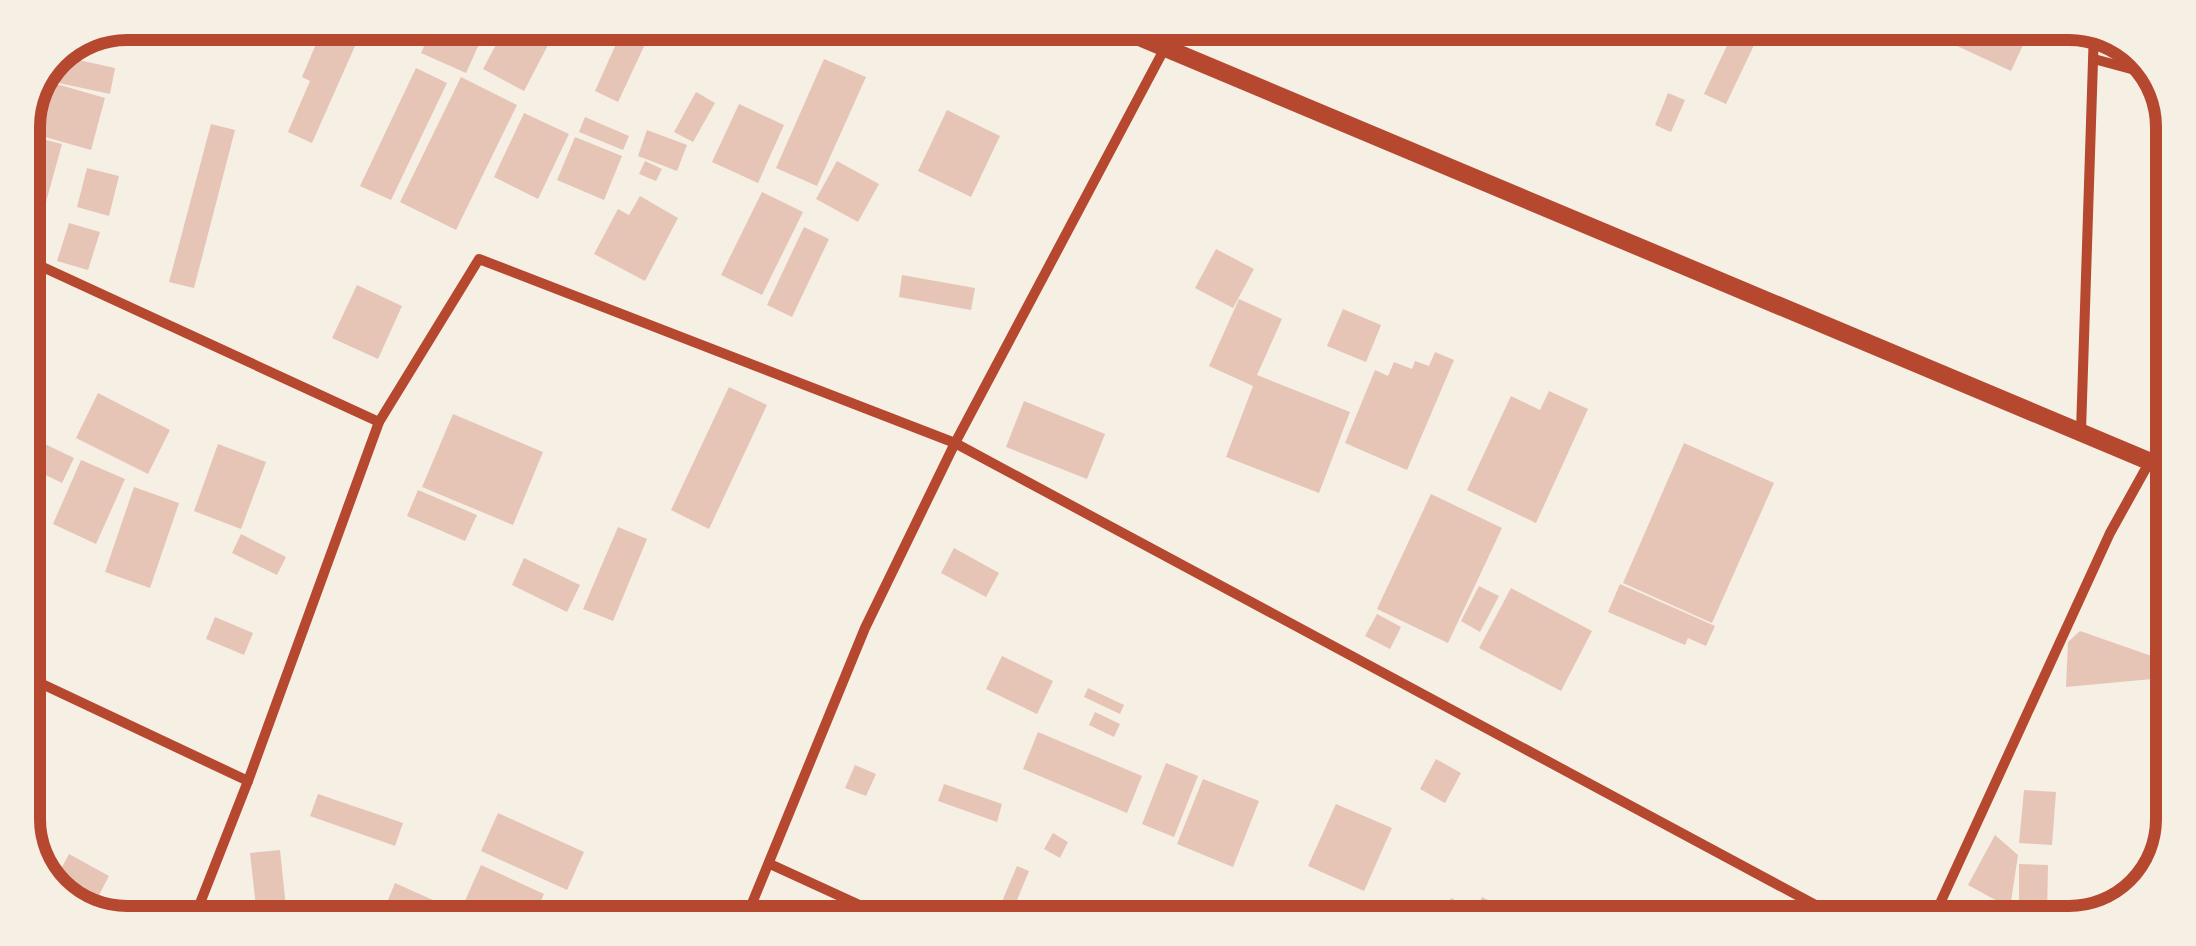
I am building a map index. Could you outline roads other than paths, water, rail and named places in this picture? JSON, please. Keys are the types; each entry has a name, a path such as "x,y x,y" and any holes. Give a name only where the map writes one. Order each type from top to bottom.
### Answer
{"street":[{"path":"1149,40 2156,464"},
{"path":"751,906 865,628 956,442 1169,40"},
{"path":"2081,430 2094,44"},
{"path":"2094,59 2134,70"},
{"path":"199,906 379,422 478,259 956,442 1816,906"},
{"path":"40,266 379,422"},
{"path":"1939,906 2110,534 2150,462"},
{"path":"40,683 248,781"},
{"path":"770,864 862,906"}]}
